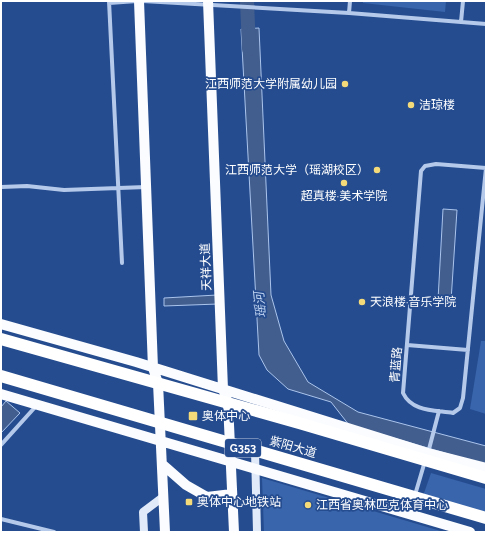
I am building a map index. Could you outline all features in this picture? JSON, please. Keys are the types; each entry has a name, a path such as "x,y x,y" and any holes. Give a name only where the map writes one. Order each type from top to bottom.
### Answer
{"highway":[{"name":"紫阳大道","path":"1,339 228,403 426,456 486,478"},
{"name":"紫阳大道","path":"1,376 486,518"}],"main road":[{"path":"140,1 153,368 158,383 165,532"},
{"name":"天祥大道","path":"212,4 223,389 228,403 234,532"},
{"path":"1,324 223,389 426,456 486,468"},
{"path":"1,394 231,463 470,532"},
{"path":"255,451 257,532"},
{"path":"162,464 186,485 208,497 232,494"},
{"path":"144,532 143,512 163,497"}],"street":[{"path":"122,263 109,2 140,1 212,4 486,24"},
{"path":"349,13 350,1"},
{"path":"461,22 463,1"},
{"name":"青蓝路","path":"436,164 486,168 463,398 460,408 453,412 418,408 407,401 403,394 421,171 425,166 436,164"},
{"path":"1,187 27,186 64,190 146,187"},
{"path":"407,345 468,350"},
{"path":"1,446 38,405"},
{"path":"414,497 436,426 439,411"},
{"path":"1,519 54,532"}],"shaded area":[{"path":"363,1 446,1 445,12 363,3"},
{"path":"481,341 486,341 486,414 470,409"},
{"path":"431,473 486,489 486,514 423,496"},
{"name":"江西省奥林匹克体育中心","path":"262,478 444,532 264,532"}],"water":[{"path":"259,28 271,295 284,341 308,382 358,412 486,446 486,465 349,425 331,402 288,389 267,370 259,355 241,29"},
{"path":"443,209 457,210 451,301 438,300"},
{"path":"217,295 218,304 164,306 164,298"},
{"path":"6,401 20,413 1,433 1,407"}],"waterway":[{"name":"瑶河","path":"247,1 249,49"}],"place":[{"name":"江西师范大学附属幼儿园","path":"345,84"},
{"name":"洁琼楼","path":"411,105"},
{"name":"江西师范大学（瑶湖校区）","path":"377,170"},
{"name":"超真楼·美术学院","path":"344,183"},
{"name":"天浪楼·音乐学院","path":"362,302"},
{"name":"奥体中心","path":"193,416"},
{"name":"奥体中心地铁站","path":"189,502"},
{"name":"江西省奥林匹克体育中心","path":"308,505"}]}
